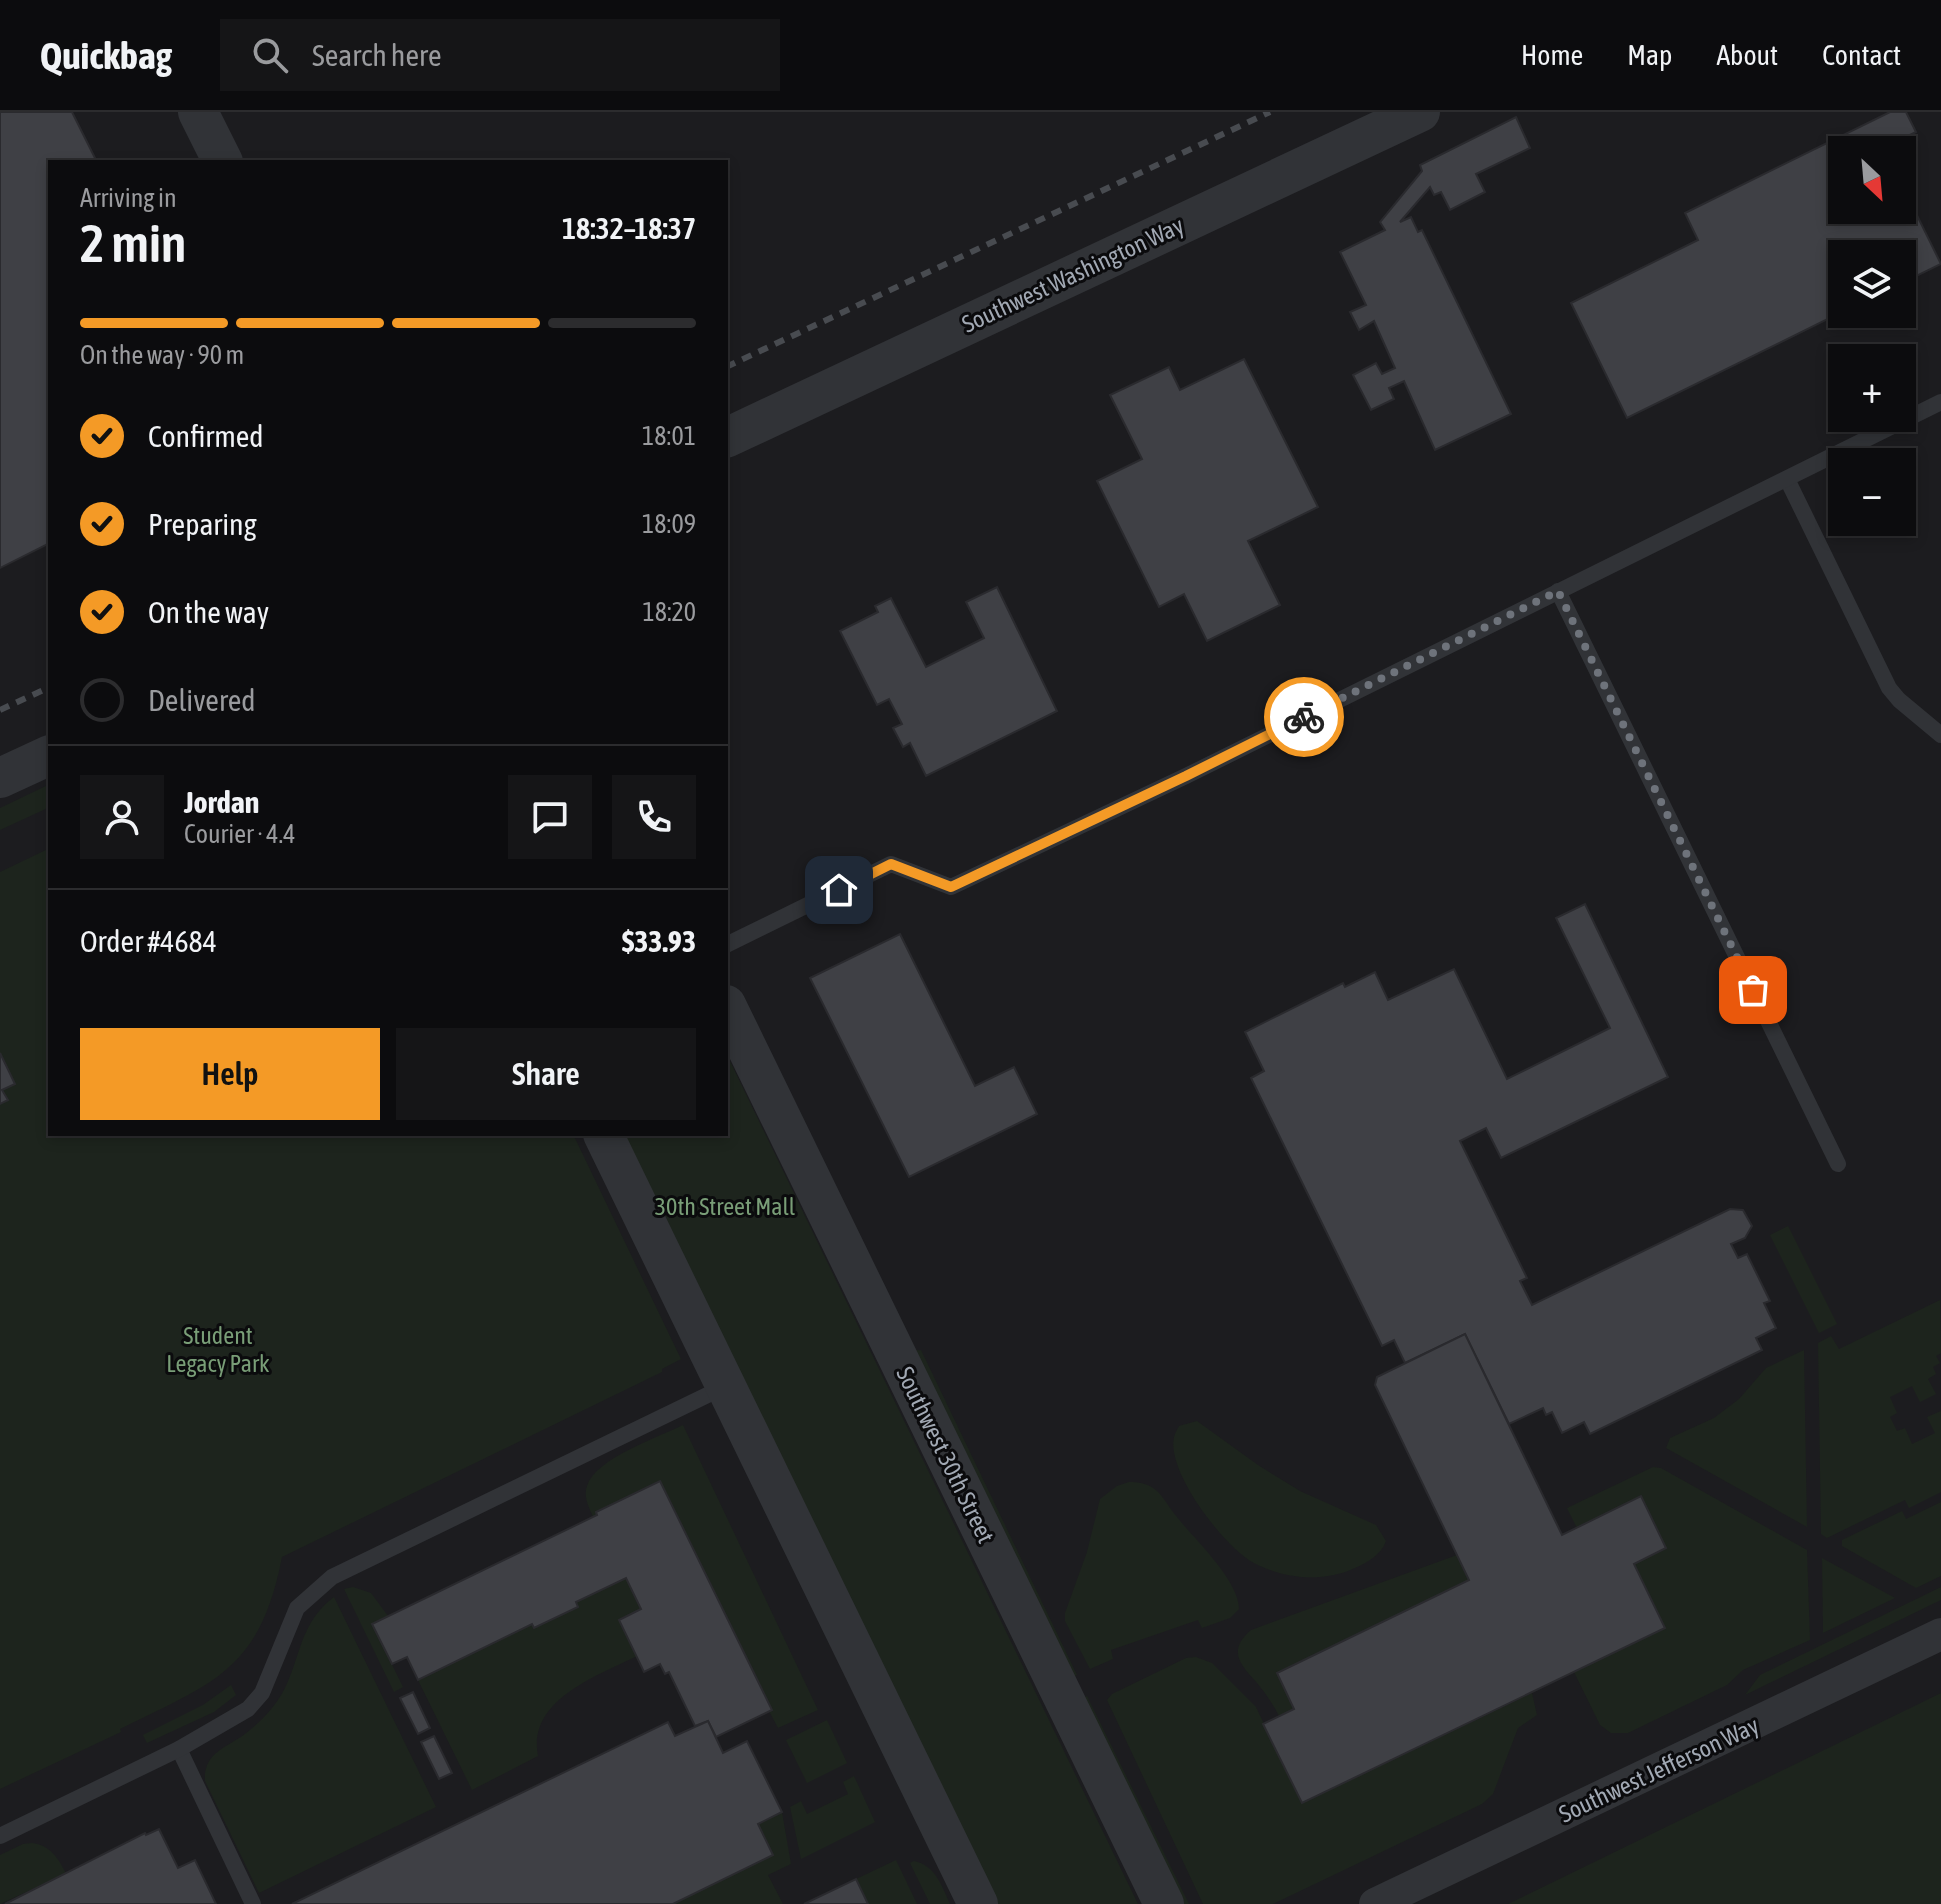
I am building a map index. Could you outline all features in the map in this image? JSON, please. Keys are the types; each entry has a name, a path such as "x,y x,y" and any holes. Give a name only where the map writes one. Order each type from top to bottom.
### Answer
{"street":[{"path":"198,112 222,160"},
{"name":"Southwest Washington Way","path":"728,437 1420,112"},
{"path":"0,778 48,756"},
{"name":"Southwest 30th Street","path":"728,1009 1164,1904"},
{"path":"604,1136 978,1904"},
{"name":"Southwest Jefferson Way","path":"1375,1904 1941,1634"}],"lane":[{"path":"728,944 891,864 951,887 1186,776 1941,402"},
{"path":"1787,479 1889,688 1941,735"},
{"path":"1558,591 1838,1164"},
{"path":"0,1836 179,1749 248,1709 262,1693 297,1608 332,1577 726,1386"},
{"path":"179,1749 253,1904"}],"shaded area":[{"path":"0,112 1941,112 1941,1904 0,1904"}],"green space":[{"path":"48,785 48,808 0,830 0,808"},
{"name":"Student Legacy Park","path":"48,849 48,1136 574,1136 681,1359 662,1369 662,1372 282,1557 273,1595 260,1626 246,1649 228,1668 181,1699 120,1729 121,1732 0,1789 0,872"},
{"name":"30th Street Mall","path":"728,1057 1138,1904 989,1904 616,1136 728,1136"},
{"path":"1788,1226 1837,1324 1819,1333 1770,1235"},
{"path":"1940,1300 1941,1353 1936,1356 1940,1363 1933,1367 1936,1374 1928,1379 1936,1394 1920,1402 1912,1386 1890,1397 1897,1413 1890,1417 1897,1431 1905,1428 1912,1444 1935,1433 1927,1417 1941,1411 1941,1492 1909,1508 1905,1500 1827,1538 1821,1534 1818,1343 1831,1336 1839,1349"},
{"path":"921,1350 1077,1675 1066,1680 906,1351"},
{"path":"1804,1350 1807,1527 1666,1448 1670,1438 1714,1418 1739,1399 1766,1368"},
{"path":"1197,1421 1300,1491 1376,1525 1386,1541 1381,1550 1355,1568 1317,1577 1278,1573 1242,1555 1200,1508 1179,1469 1174,1452 1175,1434 1179,1426"},
{"path":"683,1425 818,1710 778,1728 769,1711 772,1709 660,1481 596,1512 597,1515 593,1517 587,1502 587,1486 602,1466"},
{"path":"1653,1467 1661,1468 1807,1550 1810,1640 1743,1670 1727,1685 1628,1733 1611,1733 1600,1725 1574,1672 1665,1628 1634,1564 1666,1548 1641,1497 1577,1528 1567,1508"},
{"path":"1129,1482 1148,1485 1161,1495 1224,1573 1232,1585 1239,1609 1230,1618 1202,1628 1198,1620 1111,1650 1113,1659 1090,1669 1065,1621 1065,1613 1087,1552 1100,1499 1117,1486"},
{"path":"1941,1502 1941,1576 1916,1588 1842,1546 1842,1540 1902,1511 1906,1519"},
{"path":"1457,1555 1469,1580 1277,1673 1294,1709 1279,1716 1241,1663 1239,1644 1251,1630"},
{"path":"1822,1558 1895,1598 1823,1633"},
{"path":"626,1578 641,1609 637,1656 568,1692 543,1720 537,1736 538,1756 472,1790 418,1680 532,1624 535,1628 578,1607 576,1602"},
{"path":"353,1587 371,1593 388,1616 372,1624 403,1687 394,1692 344,1589"},
{"path":"1941,1587 1941,1600 1745,1695 1760,1675"},
{"path":"334,1597 436,1807 259,1893 205,1781 205,1772 217,1752 245,1734 272,1708 289,1680 311,1622"},
{"path":"1196,1657 1212,1663 1256,1707 1302,1803 1532,1693 1537,1715 1518,1728 1493,1794 1482,1804 1273,1904 1203,1904 1107,1700 1112,1694 1186,1658"},
{"path":"231,1685 236,1695 214,1712 147,1743 143,1735 203,1705"},
{"path":"1941,1693 1941,1904 1508,1904"},
{"path":"1087,1696 1189,1904 1175,1904 1076,1702"},
{"path":"827,1720 847,1763 807,1783 786,1740"},
{"path":"854,1776 875,1822 801,1859 790,1807 801,1801 807,1814 848,1794 843,1782"},
{"path":"782,1812 791,1864 768,1875 783,1904 673,1904 773,1855 758,1824"},
{"path":"32,1843 53,1854 66,1874 0,1904 0,1855"},
{"path":"896,1860 917,1904 868,1904 856,1879"},
{"path":"914,1861 933,1872 950,1904 930,1904 910,1863"}],"building":[{"path":"0,112 72,112 96,160 48,160 48,544 0,568"},
{"path":"1890,112 1906,112 1916,132 1908,136 1841,136"},
{"path":"1516,117 1530,148 1476,174 1485,192 1450,210 1441,192 1434,195 1430,187 1400,222 1411,217 1418,232 1422,230 1511,414 1435,450 1404,381 1389,388 1394,399 1371,410 1353,375 1376,363 1382,374 1395,368 1374,321 1359,330 1350,312 1366,305 1340,252 1385,230 1380,222 1422,171 1420,165"},
{"path":"1828,143 1828,224 1916,224 1916,213 1941,264 1916,276 1916,240 1828,240 1828,319 1627,418 1571,303 1698,240 1685,213"},
{"path":"1244,359 1318,507 1248,541 1280,605 1207,641 1184,594 1159,607 1097,481 1142,459 1110,395 1169,367 1180,390"},
{"path":"997,587 1057,711 926,776 910,743 903,747 893,728 902,724 889,699 877,705 840,631 878,612 875,606 891,598 926,667 984,638 966,602"},
{"path":"1585,904 1668,1077 1501,1158 1486,1128 1460,1141 1527,1278 1520,1281 1532,1305 1730,1209 1743,1210 1752,1226 1745,1238 1731,1244 1738,1258 1747,1254 1770,1301 1764,1303 1776,1328 1756,1338 1762,1350 1590,1434 1584,1422 1562,1433 1552,1412 1546,1415 1543,1408 1509,1424 1465,1334 1405,1363 1394,1340 1382,1346 1251,1078 1264,1071 1245,1032 1343,983 1345,987 1375,972 1388,1000 1454,969 1507,1079 1610,1028 1556,918"},
{"path":"900,934 975,1086 1014,1067 1037,1114 909,1177 810,978"},
{"path":"0,1053 15,1084 2,1090 8,1100 0,1104"},
{"path":"1465,1334 1562,1535 1641,1496 1666,1548 1634,1564 1665,1628 1302,1803 1263,1724 1294,1709 1277,1673 1469,1580 1375,1385 1377,1377"},
{"path":"660,1481 772,1710 716,1737 708,1721 695,1726 669,1672 665,1674 660,1664 644,1672 619,1620 641,1609 626,1578 576,1602 578,1607 534,1628 532,1624 418,1680 407,1657 392,1664 372,1624 597,1515 596,1512"},
{"path":"413,1692 430,1728 418,1734 400,1698"},
{"path":"708,1721 723,1753 747,1741 782,1812 758,1824 773,1855 673,1904 292,1904 668,1722 675,1736"},
{"path":"434,1736 452,1773 439,1779 421,1742"},
{"path":"159,1829 178,1868 195,1860 216,1904 5,1904 145,1833"},
{"path":"856,1879 868,1904 804,1904"}],"railway":[{"path":"728,366 1270,112"},
{"path":"0,710 48,688"}],"way so far":[{"path":"1304,717 1558,591 1753,990"}],"route":[{"path":"839,890 891,864 951,887 1304,717"}]}
